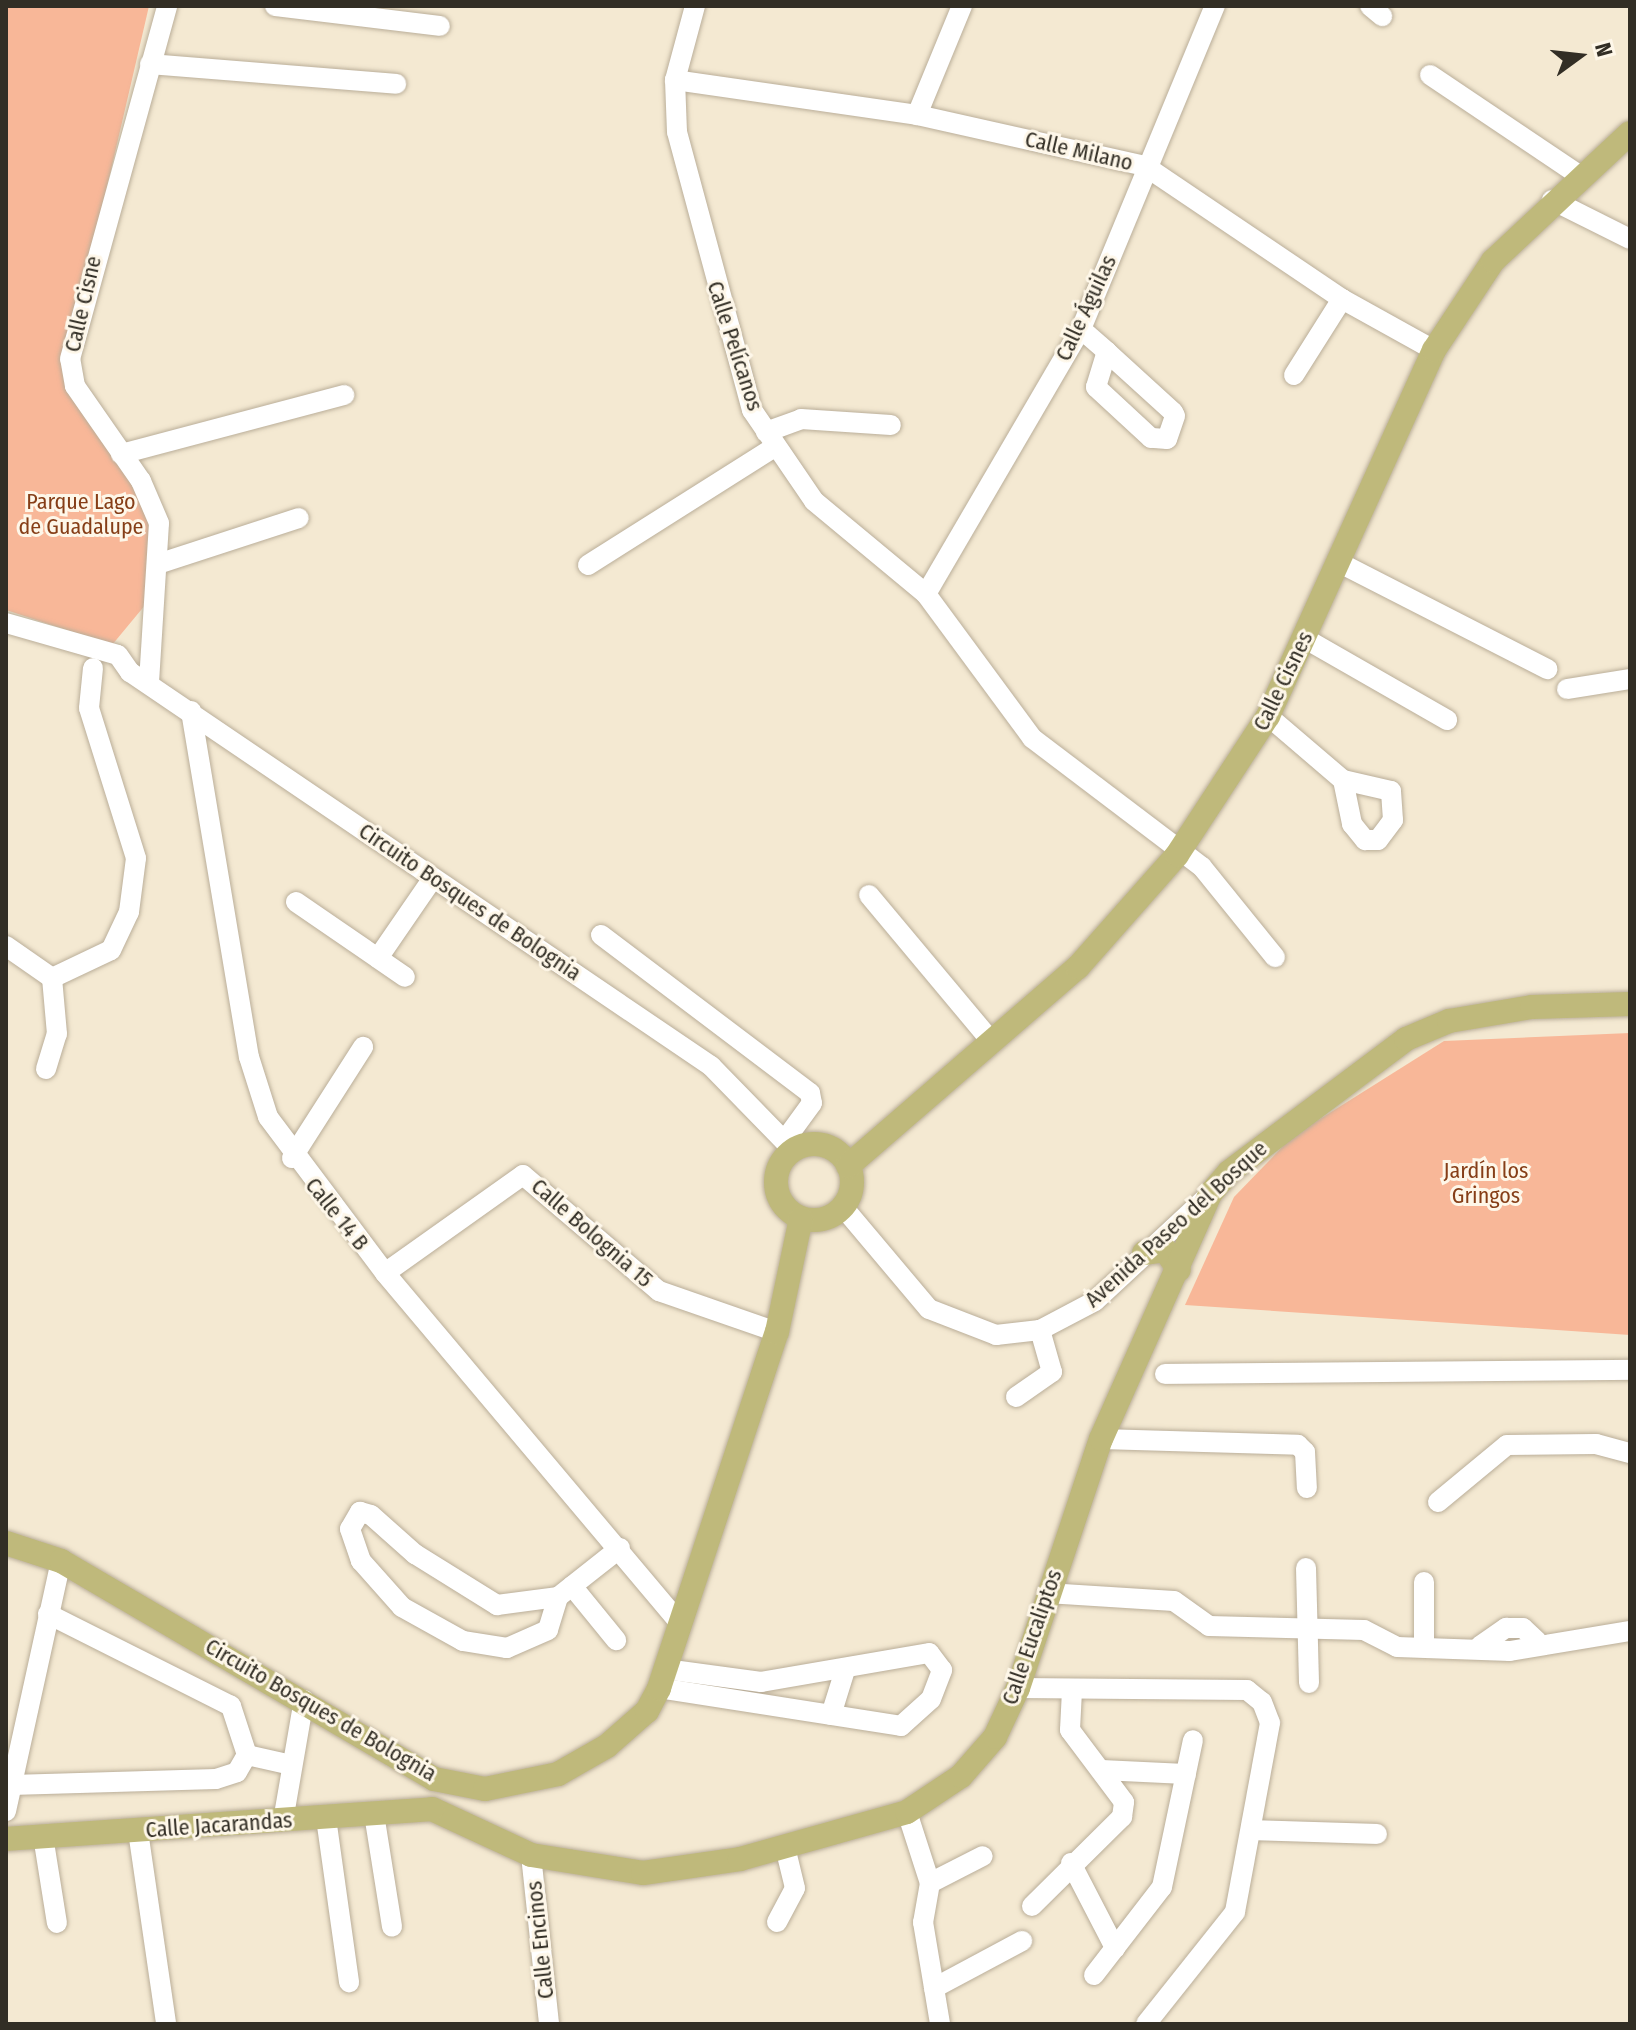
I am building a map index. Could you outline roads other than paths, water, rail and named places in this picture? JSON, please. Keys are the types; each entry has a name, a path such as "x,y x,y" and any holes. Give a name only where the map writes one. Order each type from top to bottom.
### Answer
{"main road":[{"name":"Calle Cisnes","path":"848,1166 1078,967 1177,855 1268,716 1434,350 1493,261 1552,200 1630,133"},
{"name":"Avenida Paseo del Bosque","path":"1210,1194 1316,1104 1330,1075 1400,1026 1444,1008 1514,995 1630,992"},
{"path":"1316,1104 1406,1039 1449,1021 1532,1007 1630,1004"},
{"name":"Avenida Paseo del Bosque","path":"1316,1104 1348,1098 1415,1051 1487,1027 1630,1018"},
{"path":"789,1145 826,1146 848,1166 852,1187 843,1207 824,1219 801,1218 777,1191 780,1166 789,1145"},
{"name":"Calle Eucaliptos","path":"432,1809 531,1855 643,1873 785,1847 907,1812 961,1776 995,1737 1018,1688 1047,1593 1101,1439 1179,1270 1210,1194"},
{"name":"Circuito Bosques de Bolognia","path":"6,1543 61,1561 304,1700 434,1779 485,1789 558,1774 607,1746 647,1711 662,1679 777,1332 801,1218"},
{"path":"1144,1253 1165,1250 1179,1270"},
{"path":"432,1809 434,1779"},
{"name":"Calle Jacarandas","path":"6,1839 432,1809"}],"street":[{"name":"Calle Cisne","path":"149,682 158,564 152,500 75,386 70,359 167,6"},
{"path":"275,6 440,26"},
{"name":"Calle Pelícanos","path":"695,6 675,80 687,184 737,364 771,440 814,501 926,594 1032,738 1177,855 1202,867 1275,957"},
{"path":"917,115 962,6"},
{"name":"Calle Águilas","path":"926,594 1081,329 1145,166 1215,6"},
{"path":"150,64 396,84"},
{"path":"1430,75 1579,175"},
{"name":"Calle Milano","path":"675,80 917,115 1145,166 1342,299 1434,350"},
{"path":"1552,200 1630,239"},
{"path":"1294,375 1342,299"},
{"path":"1081,329 1107,352"},
{"path":"121,454 344,395"},
{"path":"588,565 801,419 891,425"},
{"path":"158,564 299,518"},
{"path":"1340,563 1547,669"},
{"name":"Circuito Bosques de Bolognia","path":"6,623 68,646 118,655 130,672"},
{"path":"1304,638 1447,720"},
{"name":"Circuito Bosques de Bolognia","path":"68,646 93,668 130,672 149,682 711,1066 789,1145"},
{"path":"52,978 111,950 129,912 136,858 89,708 93,668"},
{"path":"1567,689 1630,679"},
{"name":"Calle 14 B","path":"191,711 249,1057 268,1117 292,1158 385,1273 620,1548 680,1623"},
{"path":"1268,716 1343,780"},
{"path":"378,958 433,878"},
{"path":"869,895 992,1042"},
{"path":"296,902 405,977"},
{"path":"601,935 810,1093 812,1103 789,1145"},
{"path":"6,946 52,978"},
{"path":"46,1069 57,1034 52,978"},
{"path":"292,1158 363,1047"},
{"name":"Calle Bolognia 15","path":"385,1273 523,1175 659,1291 777,1332"},
{"name":"Avenida Paseo del Bosque","path":"843,1207 929,1309 982,1332 1040,1330 1095,1301 1210,1194"},
{"path":"1016,1397 1052,1372 1040,1330"},
{"path":"1165,1374 1630,1370"},
{"path":"1101,1439 1298,1445 1306,1458 1307,1488"},
{"path":"1438,1502 1507,1445 1596,1444 1630,1453"},
{"path":"565,1592 497,1605 415,1554 371,1515 360,1512 350,1529 361,1561 402,1607 463,1641 507,1648 548,1630 565,1592 620,1548"},
{"path":"6,1811 61,1561"},
{"path":"1306,1568 1309,1683"},
{"path":"1424,1582 1424,1647"},
{"path":"565,1592 616,1640"},
{"path":"1047,1593 1174,1601 1209,1626 1364,1630 1397,1647 1480,1646 1510,1651 1537,1641 1627,1638"},
{"path":"11,1785 216,1779 237,1772 247,1755 231,1706 48,1614"},
{"path":"924,1653 937,1657 942,1670 931,1699 906,1725 831,1715 662,1679 761,1682 845,1670 924,1653"},
{"path":"831,1715 845,1670"},
{"path":"1018,1688 1247,1690 1262,1702 1270,1723 1251,1830 1227,1930 1146,2024"},
{"path":"1032,1906 1071,1863 1122,1817 1124,1802 1070,1730 1072,1690"},
{"path":"283,1821 287,1764 304,1700"},
{"path":"1094,1975 1162,1887 1193,1740"},
{"path":"247,1755 287,1764"},
{"path":"1101,1770 1186,1774"},
{"path":"907,1812 930,1883 923,1922 940,2024"},
{"path":"374,1814 392,1927"},
{"path":"326,1818 349,1982"},
{"path":"1251,1830 1377,1834"},
{"path":"138,1831 166,2023"},
{"path":"43,1836 57,1923"},
{"path":"777,1922 795,1888 785,1847"},
{"name":"Calle Encinos","path":"531,1855 549,2024"},
{"path":"930,1883 983,1856"},
{"path":"1071,1863 1115,1948"},
{"path":"934,1988 1022,1941"}],"park label":[{"name":"Parque Lago de Guadalupe","path":"81,514"},
{"name":"Jardín los Gringos","path":"1486,1182"}]}
